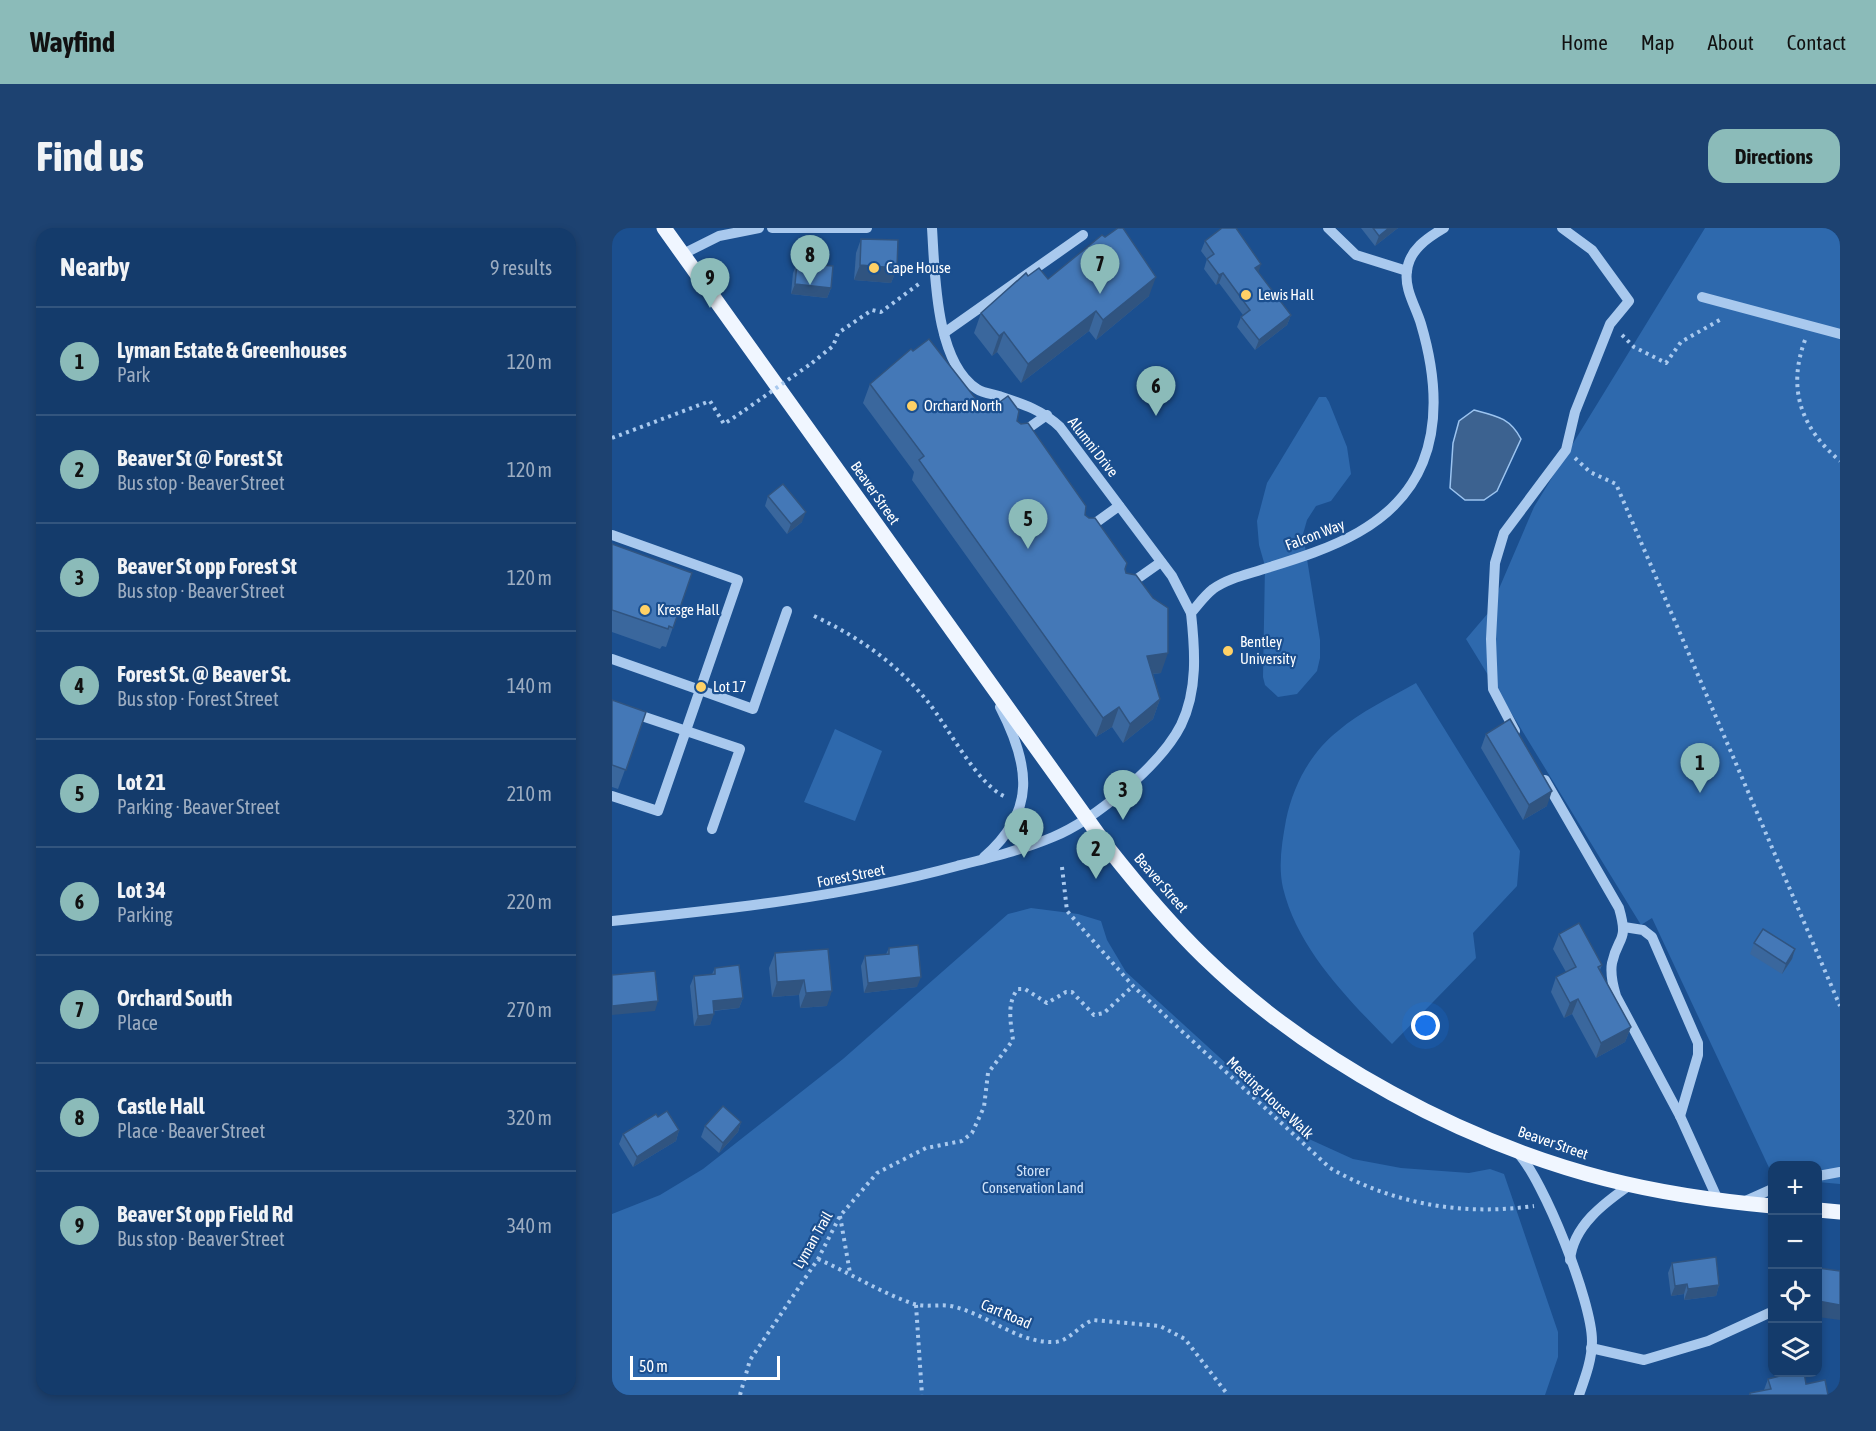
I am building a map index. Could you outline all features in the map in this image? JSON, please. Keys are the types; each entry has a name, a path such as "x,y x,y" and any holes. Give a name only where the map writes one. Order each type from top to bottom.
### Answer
{"main road":[{"name":"Beaver Street","path":"664,228 1086,817 1170,921 1204,957 1251,998 1324,1051 1386,1088 1451,1122 1515,1150 1561,1166 1630,1185 1718,1200 1768,1206"},
{"path":"1822,1210 1840,1212"}],"street":[{"path":"682,254 718,236 759,228"},
{"path":"772,228 867,228"},
{"name":"Alumni Drive","path":"932,228 944,333 949,351 959,368 978,390 1031,406 1047,415 1060,427 1161,562 1184,596 1191,613"},
{"path":"1328,228 1356,255 1407,271 1413,255 1424,240 1444,228"},
{"path":"1520,739 1493,689 1491,639 1495,563 1504,533 1566,450 1575,412 1610,324 1629,302 1592,250 1578,237 1562,228"},
{"path":"944,333 1083,235"},
{"name":"Falcon Way","path":"1191,613 1213,589 1231,579 1322,551 1355,537 1383,515 1407,490 1423,463 1432,433 1433,398 1429,356 1409,292 1407,271"},
{"path":"1702,297 1840,334"},
{"path":"1016,437 1047,415"},
{"path":"1084,531 1119,506"},
{"path":"612,535 738,580 658,811 612,796"},
{"path":"1125,588 1161,562"},
{"path":"612,659 753,709 787,611"},
{"path":"1086,817 1150,766 1181,724 1190,700 1194,675 1195,647 1191,613"},
{"path":"978,668 1016,740 1024,780 1023,799 1011,827 980,860"},
{"path":"612,706 740,749 712,829"},
{"path":"1538,770 1619,908 1624,927 1623,939 1612,963 1612,979 1616,996 1680,1116 1718,1200"},
{"name":"Forest Street","path":"612,921 826,897 884,885 980,860 1053,837 1086,817"},
{"path":"1624,927 1643,930 1652,937 1698,1043 1698,1055 1680,1116"},
{"path":"1515,1150 1533,1173 1570,1260 1586,1307 1592,1340 1588,1371 1579,1395"},
{"path":"1822,1175 1840,1172"},
{"path":"1570,1260 1573,1244 1583,1227 1610,1200 1630,1185"},
{"path":"1741,1203 1768,1191"},
{"path":"1591,1348 1644,1360 1708,1341 1768,1313"}],"path":[{"path":"612,438 710,401 724,424 812,363 833,346 838,333 872,310 881,312 936,271"},
{"path":"1610,324 1634,347 1666,363 1682,342 1743,308"},
{"path":"1810,326 1799,355 1796,375 1798,396 1808,425 1822,446 1840,461"},
{"path":"1566,450 1590,472 1616,484 1840,1006"},
{"path":"814,616 854,635 883,656 927,700 984,781 1007,797"},
{"name":"Meeting House Walk","path":"1062,867 1067,911 1133,986 1330,1168 1357,1184 1391,1197 1460,1209 1506,1210 1547,1204"},
{"name":"Lyman Trail","path":"740,1395 750,1360 818,1259 840,1216 877,1173 926,1148 962,1141 972,1133 984,1107 988,1073 1013,1040 1010,1015 1013,995 1018,989 1025,988 1047,1003 1066,992 1072,992 1094,1015 1104,1013 1133,986"},
{"path":"840,1216 850,1273"},
{"name":"Cart Road","path":"818,1259 916,1305 954,1306 999,1323 1021,1337 1055,1342 1065,1339 1084,1323 1093,1320 1160,1326 1185,1339 1228,1395"},
{"path":"916,1305 921,1395"}],"green space":[{"path":"1705,228 1840,228 1840,1184 1822,1182 1822,1161 1768,1161 1768,1165 1652,918 1641,925 1466,639 1489,612 1534,507"},
{"path":"1319,397 1326,397 1329,402 1347,447 1351,474 1331,501 1316,506 1307,520 1303,534 1320,640 1317,671 1297,694 1278,697 1265,685 1263,677 1265,566 1259,545 1257,521 1267,483"},
{"path":"1416,683 1520,851 1517,886 1473,933 1476,958 1392,1044 1327,973 1300,932 1283,888 1281,854 1286,820 1293,795 1304,771 1319,749 1356,717"},
{"path":"835,729 882,751 855,821 804,802"},
{"name":"Storer Conservation Land","path":"1031,908 1078,914 1101,921 1107,940 1126,972 1309,1139 1353,1159 1401,1168 1469,1173 1490,1169 1504,1174 1558,1332 1558,1357 1545,1395 612,1395 612,1214 660,1195 703,1169 843,1059 1008,914"}],"shaded area":[{"path":"1474,410 1496,416 1507,422 1521,439 1497,491 1484,500 1465,500 1450,488 1453,443 1459,421"}],"building":[{"path":"1118,228 1123,228 1156,277 1103,320 1096,311 1028,364 1004,332 999,336 981,313 1026,273 1028,276 1039,268 1048,279 1102,235 1105,237"},
{"name":"Lewis Hall","path":"1222,228 1236,228 1261,264 1255,268 1291,315 1259,340 1241,317 1250,310 1223,273 1219,275 1207,259 1214,254 1205,241"},
{"path":"1373,228 1389,228 1379,236"},
{"path":"861,239 898,240 897,268 860,265"},
{"path":"797,263 833,266 831,288 795,284"},
{"path":"929,339 986,412 1008,396 1019,411 1017,421 1021,424 1028,423 1086,506 1085,515 1095,518 1127,563 1126,573 1136,575 1153,598 1168,608 1168,653 1147,656 1160,699 1130,724 1119,707 1103,718 919,460 924,456 870,384 911,349 913,351"},
{"path":"783,484 806,512 791,524 768,496"},
{"name":"Kresge Hall","path":"612,544 692,573 673,628 669,626 668,629 612,610"},
{"path":"612,700 646,712 626,770 612,765"},
{"path":"1510,719 1552,791 1529,805 1486,734"},
{"path":"1579,923 1602,965 1598,967 1631,1027 1601,1043 1578,999 1570,1003 1556,977 1576,967 1559,934"},
{"path":"1763,929 1795,949 1786,964 1754,943"},
{"path":"918,945 921,977 868,983 865,956 889,954 889,948"},
{"path":"828,949 832,991 806,993 804,980 777,982 775,953"},
{"path":"739,965 743,998 713,1001 714,1014 698,1016 694,976 715,974 715,968"},
{"path":"655,971 658,1001 612,1006 612,975"},
{"path":"723,1106 741,1122 723,1143 705,1126"},
{"path":"667,1111 679,1130 637,1157 623,1134 656,1114 658,1117"},
{"path":"1716,1257 1719,1285 1688,1289 1687,1284 1675,1286 1672,1263"},
{"path":"1822,1269 1840,1271 1840,1305 1822,1302"},
{"path":"1805,1377 1806,1384 1825,1380 1828,1395 1750,1395 1750,1393 1771,1389 1768,1379"}],"place":[{"name":"Cape House","path":"874,268"},
{"name":"Castle Hall","path":"810,285"},
{"name":"Orchard South","path":"1100,294"},
{"name":"Lewis Hall","path":"1246,295"},
{"name":"Beaver St opp Field Rd","path":"710,308"},
{"name":"Orchard North","path":"912,406"},
{"name":"Lot 34","path":"1156,416"},
{"name":"Lot 21","path":"1028,549"},
{"name":"Kresge Hall","path":"645,610"},
{"name":"Bentley University","path":"1228,651"},
{"name":"Lot 17","path":"701,687"},
{"name":"Lyman Estate & Greenhouses","path":"1700,793"},
{"name":"Beaver St opp Forest St","path":"1123,820"},
{"name":"Forest St. @ Beaver St.","path":"1024,858"},
{"name":"Beaver St @ Forest St","path":"1096,879"}]}
